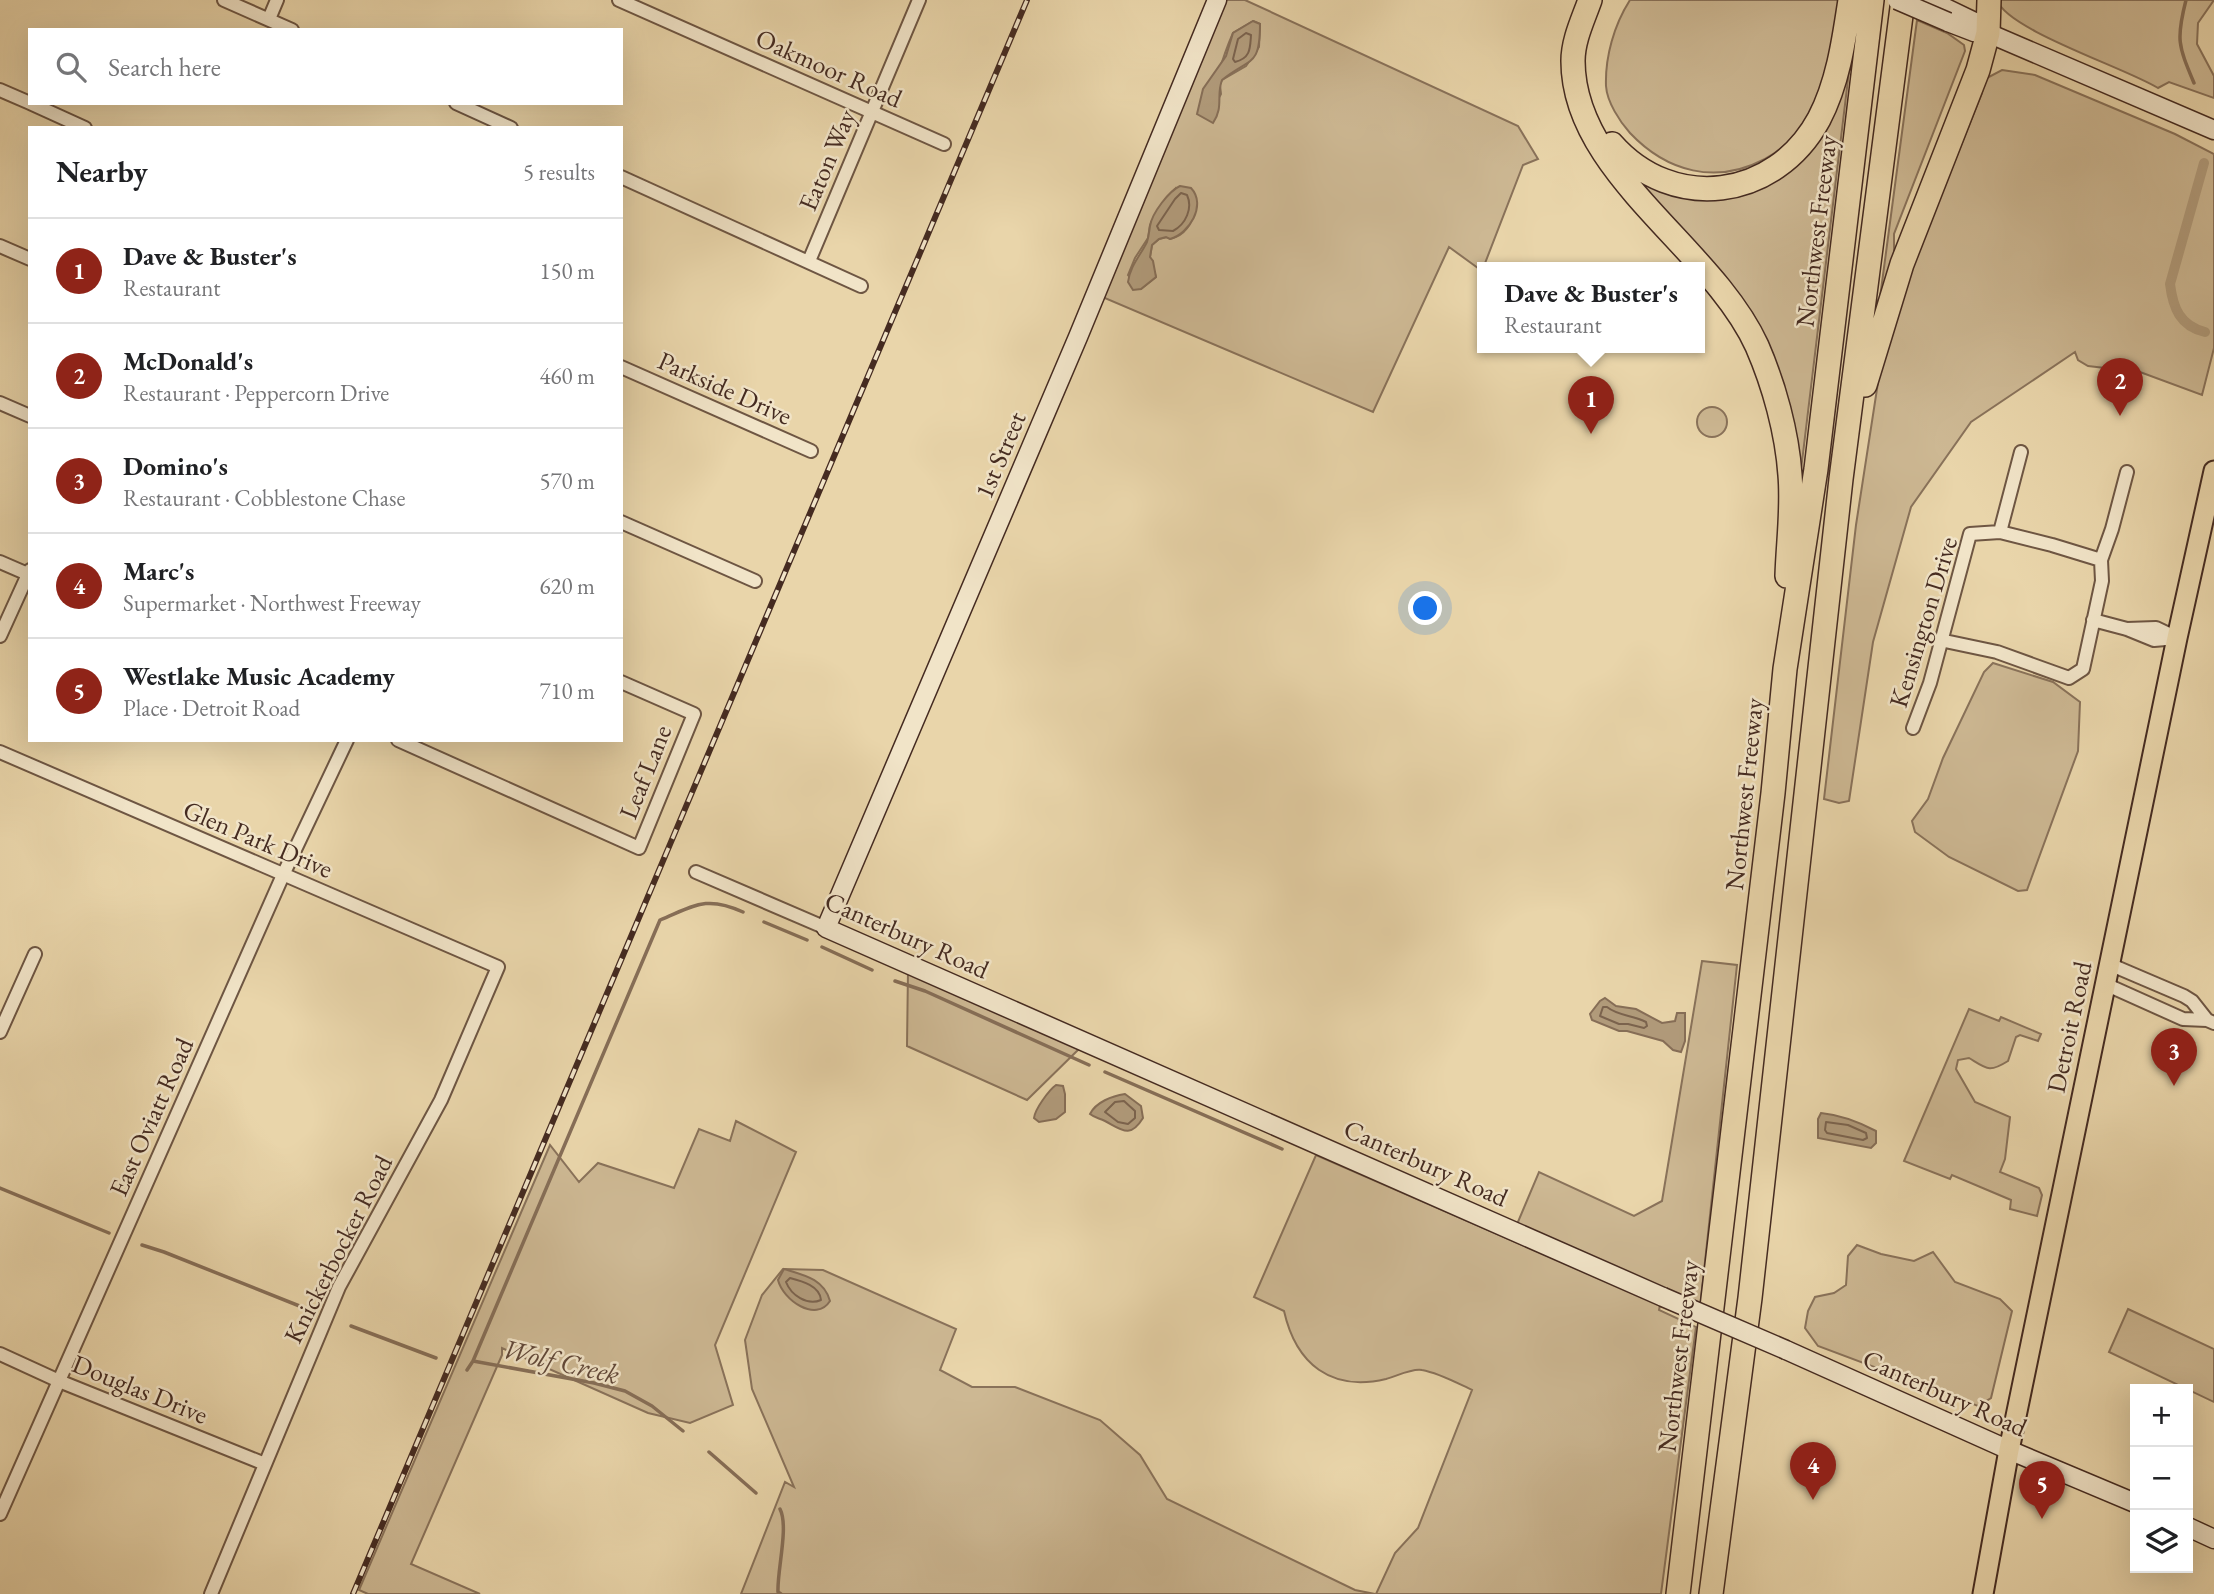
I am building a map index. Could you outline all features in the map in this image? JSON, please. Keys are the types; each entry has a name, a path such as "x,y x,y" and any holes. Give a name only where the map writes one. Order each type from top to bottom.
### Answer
{"highway":[{"path":"1598,1 1587,37 1584,61 1586,89 1593,114 1605,136 1623,157 1644,173 1667,184 1692,189 1717,189 1739,185 1767,172 1786,161 1804,143 1831,90 1850,0"},
{"name":"Northwest Freeway","path":"1678,1594 1772,806 1785,669 1816,469 1872,0"},
{"path":"1711,1594 1753,1271 1841,479 1903,0"},
{"path":"1841,479 1892,292 1964,110 1987,33 1989,0"},
{"path":"1598,1 1577,35 1573,60 1576,93 1585,122 1602,153 1697,262"},
{"path":"1705,271 1729,298 1757,346 1783,423 1790,476 1785,669"}],"main road":[{"name":"Detroit Road","path":"1983,1594 2009,1450 2214,471"}],"street":[{"path":"224,0 288,28"},
{"path":"269,19 277,0"},
{"name":"Oakmoor Road","path":"619,0 944,144"},
{"name":"Eaton Way","path":"809,261 919,0"},
{"name":"1st Street","path":"826,928 1078,337 1217,0"},
{"path":"1897,0 1949,16"},
{"path":"1929,0 1974,32 1987,33 2214,130"},
{"path":"0,90 28,102"},
{"path":"34,105 81,126"},
{"path":"460,105 507,126"},
{"path":"623,178 861,286"},
{"path":"0,246 28,258"},
{"name":"Parkside Drive","path":"623,368 811,451"},
{"path":"0,403 28,415"},
{"path":"2000,532 2021,453"},
{"path":"1940,640 1997,652 2069,678 2082,669 2102,581 2101,560 2127,472"},
{"path":"623,523 755,581"},
{"name":"Kensington Drive","path":"1913,728 1930,683 1970,534 2000,532 2101,560"},
{"path":"0,562 28,573"},
{"path":"0,636 28,575"},
{"path":"2093,620 2154,640 2177,638"},
{"name":"Leaf Lane","path":"402,742 639,848 694,714 623,682"},
{"name":"East Oviatt Road","path":"0,1514 283,875 346,742"},
{"name":"Glen Park Drive","path":"0,752 498,967"},
{"name":"Canterbury Road","path":"696,872 2130,1501"},
{"path":"0,1031 35,954"},
{"name":"Knickerbocker Road","path":"211,1594 339,1287 441,1100 498,967"},
{"path":"2107,974 2184,996 2210,1021"},
{"path":"2107,974 2183,1019 2210,1021"},
{"name":"Douglas Drive","path":"0,1354 59,1381 265,1464"},
{"path":"2193,1529 2214,1539"}],"shaded area":[{"path":"1223,0 1245,0 1518,126 1538,159 1523,165 1485,262 1477,262 1477,267 1449,247 1373,412 1100,296","holes":["1253,21 1260,24 1259,47 1246,66 1222,80 1221,94 1207,119 1221,64 1233,33","1176,188 1196,209 1184,232 1170,239 1159,239 1152,245 1150,257 1156,277 1141,289 1128,275 1148,238 1155,215"]},
{"path":"1630,0 1839,0 1823,79 1812,109 1800,128 1771,156 1747,167 1728,171 1693,170 1676,165 1644,146 1618,118 1606,86 1612,42 1619,20"},
{"path":"1997,0 2214,0 2198,23 2197,44 2214,76 2214,98 2169,82 2158,88 2069,48 2022,24 2005,12"},
{"path":"1917,20 1947,33 1964,45 1965,51 1894,234 1894,261 1879,305"},
{"path":"1850,63 1798,495 1776,381 1705,280 1705,262 1692,262 1623,164 1661,185 1769,179"},
{"path":"2002,70 2035,75 2175,134 2214,154 2214,348 2202,395 2140,372 2088,366 2078,360 2075,352 1971,422 1911,507 1873,642 1849,801 1839,803 1824,799 1856,525 1879,376 1894,317 1982,93 1985,79"},
{"path":"1712,407 1723,411 1727,422 1723,433 1712,437 1701,433 1697,422 1701,411"},
{"path":"1993,663 2053,682 2080,702 2078,751 2027,890 2018,891 1949,857 1915,832 1912,821 1928,799 1943,758 1984,672"},
{"path":"1702,961 1737,965 1700,1308 1515,1229 1539,1172 1634,1216 1662,1201"},
{"path":"908,970 1082,1046 1027,1100 907,1046"},
{"path":"1969,1009 1999,1021 2001,1017 2041,1034 2038,1041 2020,1035 2016,1037 2008,1061 1996,1067 1984,1067 1969,1058 1958,1060 1956,1069 1975,1102 2010,1117 2005,1159 2000,1172 2039,1188 2042,1195 2037,1216 2010,1209 2011,1200 1952,1175 1950,1179 1904,1161"},
{"path":"736,1121 796,1152 715,1345 733,1405 690,1423 648,1413 502,1348 502,1355 411,1564 480,1594 368,1594 359,1590 550,1145 579,1182 598,1163 674,1188 699,1129 730,1141"},
{"path":"1316,1155 1660,1305 1659,1310 1696,1327 1661,1594 1376,1594 1395,1553 1418,1528 1472,1390 1422,1370 1366,1382 1333,1377 1319,1370 1297,1346 1284,1311 1254,1297"},
{"path":"1857,1245 1881,1254 1914,1261 1933,1252 1955,1282 2000,1299 2012,1311 1991,1398 1978,1406 1818,1346 1805,1328 1808,1311 1815,1297 1834,1293 1846,1285 1848,1256"},
{"path":"783,1269 823,1270 956,1329 940,1370 972,1387 1015,1387 1100,1420 1140,1455 1167,1499 1355,1590 1375,1594 741,1594 785,1482 794,1487 752,1389 745,1340 762,1295"},
{"path":"2128,1309 2214,1349 2214,1402 2193,1392 2193,1384 2176,1384 2109,1352"}],"water":[{"path":"1253,21 1260,24 1258,48 1252,60 1222,80 1218,112 1213,123 1197,114 1203,89 1226,56 1233,33"},
{"path":"1180,186 1191,188 1195,195 1197,202 1194,218 1177,236 1159,239 1152,245 1150,257 1156,277 1141,289 1133,290 1128,282 1129,276 1147,242 1154,215 1166,197"},
{"path":"1605,998 1616,1006 1636,1009 1662,1023 1675,1021 1677,1013 1685,1013 1685,1041 1681,1052 1673,1050 1663,1041 1619,1031 1592,1020 1590,1014"},
{"path":"1056,1085 1063,1086 1065,1112 1056,1119 1039,1122 1034,1118 1037,1110"},
{"path":"1125,1094 1141,1106 1143,1118 1134,1129 1121,1130 1090,1114 1105,1100"},
{"path":"1821,1113 1850,1119 1876,1131 1876,1143 1871,1148 1818,1138 1818,1119"},
{"path":"784,1269 818,1283 830,1301 817,1310 793,1301 781,1288 778,1280"}],"waterway":[{"path":"2186,0 2180,42 2194,83"},
{"path":"2204,163 2170,284 2179,315 2189,325 2205,332"},
{"path":"473,1361 660,920 691,907 709,903 743,912"},
{"path":"764,922 807,940"},
{"path":"822,947 872,970"},
{"path":"895,981 925,991 1089,1065"},
{"path":"1105,1072 1282,1149"},
{"name":"Wolf Creek","path":"0,1188 109,1233"},
{"name":"Wolf Creek","path":"142,1245 307,1309"},
{"name":"Wolf Creek","path":"351,1326 436,1358"},
{"name":"Wolf Creek","path":"467,1370 473,1361 625,1391 652,1406 683,1431"},
{"name":"Wolf Creek","path":"709,1452 756,1493"},
{"name":"Wolf Creek","path":"780,1509 783,1526 778,1592 781,1594"}],"railway":[{"path":"353,1594 1027,0"}],"place":[{"name":"McDonald's","path":"2120,416"},
{"name":"Dave & Buster's","path":"1591,434"},
{"name":"Domino's","path":"2174,1086"},
{"name":"Marc's","path":"1813,1500"},
{"name":"Westlake Music Academy","path":"2042,1519"}]}
